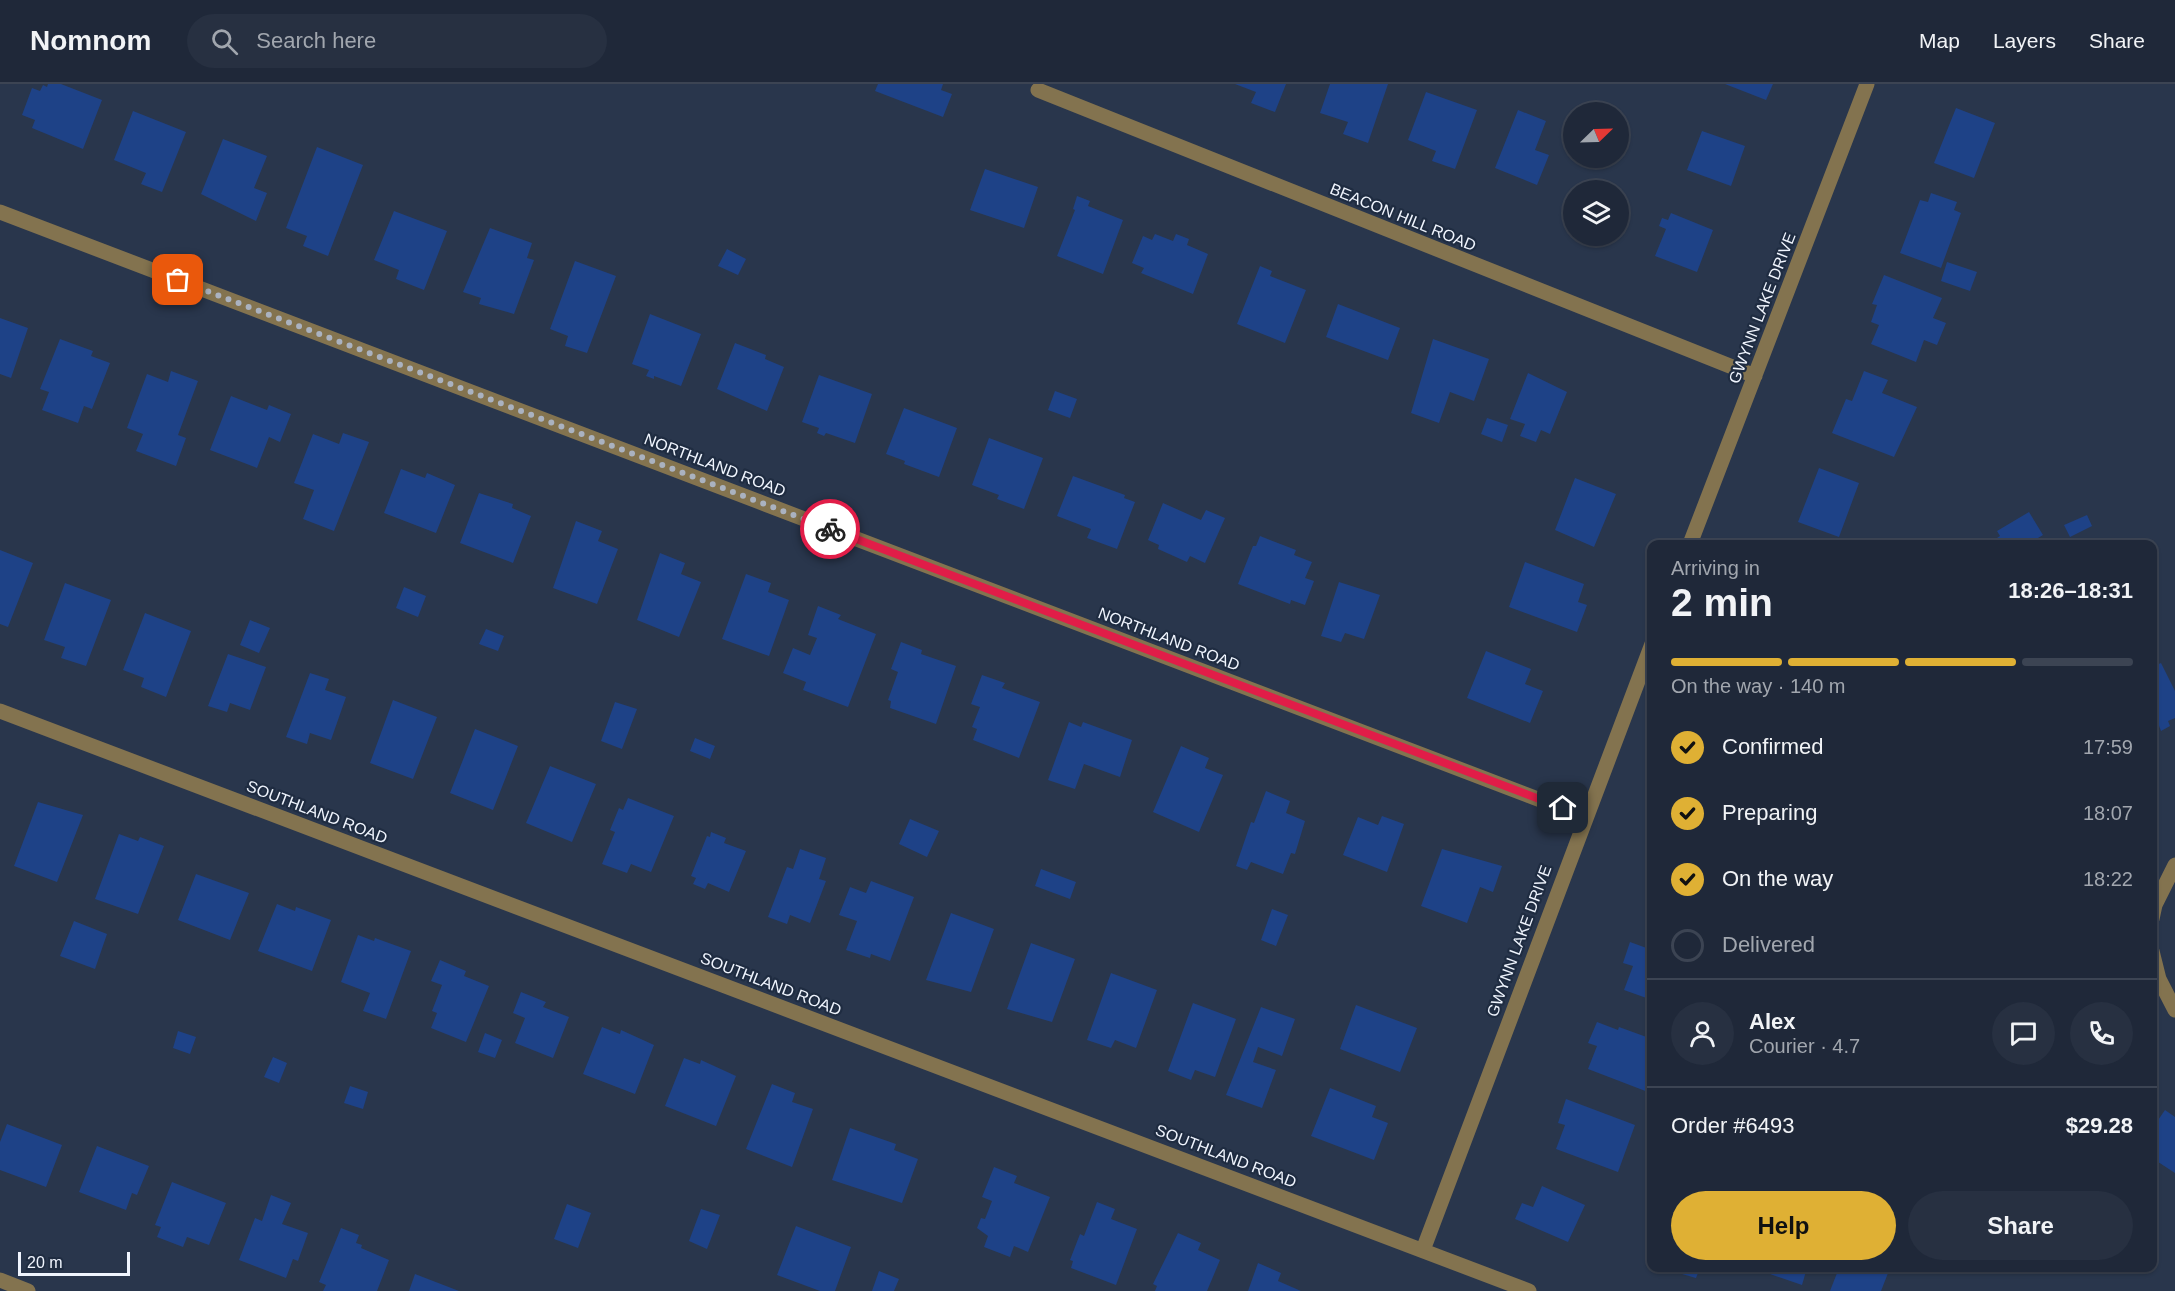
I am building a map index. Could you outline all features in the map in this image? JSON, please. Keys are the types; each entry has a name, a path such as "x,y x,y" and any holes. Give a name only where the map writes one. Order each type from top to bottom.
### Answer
{"street":[{"name":"GWYNN LAKE DRIVE","path":"1692,540 1867,84"},
{"name":"BEACON HILL ROAD","path":"1038,90 1755,376"},
{"name":"NORTHLAND ROAD","path":"0,212 1585,817"},
{"name":"GWYNN LAKE DRIVE","path":"1423,1250 1647,657"},
{"name":"SOUTHLAND ROAD","path":"0,711 1529,1291"},
{"path":"2157,902 2175,865"},
{"path":"2157,971 2175,1010"},
{"path":"0,1280 28,1291"}],"building":[{"path":"48,84 61,84 102,100 83,149 32,128 35,120 22,115 32,88 40,91 43,85 47,87"},
{"path":"878,84 943,84 941,90 952,94 943,117 875,91"},
{"path":"1235,84 1286,84 1275,112 1251,103 1256,92"},
{"path":"1330,84 1388,84 1368,143 1343,134 1348,122 1320,113"},
{"path":"1725,84 1773,84 1766,100"},
{"path":"1426,92 1477,110 1455,169 1432,161 1436,151 1408,140"},
{"path":"1956,108 1995,123 1974,178 1934,163"},
{"path":"1518,110 1546,121 1535,150 1549,155 1537,185 1495,168"},
{"path":"133,111 186,132 162,192 141,184 146,173 114,160"},
{"path":"1702,131 1745,146 1731,186 1687,170"},
{"path":"223,139 267,156 254,188 267,193 256,221 201,194"},
{"path":"317,147 363,165 328,256 303,246 307,236 286,228"},
{"path":"985,169 1038,187 1024,228 970,210"},
{"path":"1931,193 1957,202 1954,210 1961,213 1941,268 1900,253 1920,200 1928,202"},
{"path":"1077,196 1090,201 1088,206 1123,220 1103,274 1057,256 1075,210 1073,209"},
{"path":"394,211 447,231 424,290 396,279 399,270 374,260"},
{"path":"1671,213 1713,230 1697,272 1655,256 1666,229 1659,226 1662,218 1668,220"},
{"path":"490,228 532,243 527,258 534,260 514,314 479,304 481,298 463,292"},
{"path":"1155,234 1173,241 1176,234 1189,239 1187,245 1208,254 1193,294 1141,273 1144,268 1132,263 1143,236 1152,240"},
{"path":"727,249 746,259 738,275 718,266"},
{"path":"575,261 616,276 587,353 565,346 568,336 550,329"},
{"path":"1947,262 1977,272 1970,291 1941,281"},
{"path":"1260,266 1272,271 1270,276 1306,290 1285,343 1237,324"},
{"path":"1884,275 1942,298 1933,318 1946,323 1937,345 1924,340 1916,362 1871,344 1879,325 1871,322 1877,305 1872,304"},
{"path":"1338,304 1400,328 1388,360 1326,337"},
{"path":"650,314 701,334 681,386 654,376 654,379 646,376 649,370 632,364"},
{"path":"0,318 28,328 11,378 0,374"},
{"path":"60,339 93,351 91,356 110,363 92,409 84,406 78,423 42,410 49,392 40,389"},
{"path":"1433,339 1489,359 1474,401 1450,392 1439,423 1411,413"},
{"path":"735,343 766,355 765,359 784,367 767,411 717,389"},
{"path":"171,371 198,381 178,435 186,438 176,466 136,451 143,434 127,428 147,374 168,382"},
{"path":"1864,371 1888,380 1882,393 1917,407 1894,457 1832,433 1846,399 1852,401"},
{"path":"1528,373 1567,392 1550,434 1541,430 1536,442 1520,436 1525,424 1510,419"},
{"path":"819,375 872,394 855,443 826,433 824,436 817,433 819,428 802,422"},
{"path":"1055,391 1077,399 1070,418 1048,410"},
{"path":"231,396 267,410 269,405 291,414 280,442 269,437 257,468 210,450"},
{"path":"904,408 957,428 939,477 904,464 905,461 886,454"},
{"path":"1487,418 1508,425 1502,442 1481,434"},
{"path":"343,433 369,442 334,531 303,519 314,490 294,483 313,434 339,444"},
{"path":"989,438 1043,458 1024,509 997,499 999,495 972,485"},
{"path":"1819,468 1859,483 1839,537 1798,522"},
{"path":"401,469 425,478 427,473 455,485 436,533 384,513"},
{"path":"1073,476 1125,495 1124,498 1135,502 1117,549 1087,538 1091,529 1057,516"},
{"path":"1575,478 1616,494 1594,547 1555,530"},
{"path":"479,493 513,504 512,508 531,516 513,563 460,543"},
{"path":"1163,503 1201,520 1206,510 1225,518 1205,563 1190,556 1187,562 1158,549 1159,545 1148,540"},
{"path":"2029,512 2043,535 2035,540 1994,540 2000,536 1997,531"},
{"path":"2087,515 2092,526 2070,537 2064,525"},
{"path":"576,521 602,531 598,541 618,549 597,604 553,588"},
{"path":"1260,536 1296,550 1294,555 1312,562 1305,578 1314,581 1305,605 1291,600 1290,604 1238,584 1253,546 1256,546"},
{"path":"0,550 33,563 8,627 0,624"},
{"path":"660,553 685,563 681,574 701,582 679,637 637,620"},
{"path":"1525,562 1584,584 1578,602 1587,605 1577,632 1509,607"},
{"path":"746,574 771,583 768,592 789,600 769,656 722,639"},
{"path":"1339,582 1380,595 1364,639 1345,633 1341,642 1321,636"},
{"path":"65,583 111,600 86,666 61,658 65,647 44,640"},
{"path":"404,587 426,596 418,617 396,608"},
{"path":"818,606 841,615 838,619 876,634 848,707 803,690 806,682 783,673 793,648 810,655 817,638 808,635"},
{"path":"145,613 191,631 166,697 141,687 144,678 123,670"},
{"path":"250,620 270,628 259,653 240,645"},
{"path":"486,629 504,636 498,651 479,644"},
{"path":"901,642 922,650 921,654 956,666 936,724 890,708 891,701 888,700 898,672 891,669"},
{"path":"1486,651 1531,669 1525,684 1543,691 1530,723 1467,698"},
{"path":"228,654 266,667 250,710 230,703 227,712 208,706"},
{"path":"2161,663 2175,691 2175,718 2168,721 2170,726 2161,731 2157,724 2157,665"},
{"path":"310,673 329,679 325,690 346,697 331,740 310,733 307,744 286,737"},
{"path":"982,675 1005,683 1002,688 1040,702 1019,758 973,740 977,729 972,727 980,707 971,704"},
{"path":"393,700 437,717 413,779 370,763"},
{"path":"615,702 637,709 622,749 601,741"},
{"path":"1069,722 1081,727 1083,722 1132,740 1120,777 1084,764 1075,789 1048,780"},
{"path":"475,729 518,746 493,810 450,793"},
{"path":"695,738 715,746 710,759 690,751"},
{"path":"1181,746 1209,758 1205,768 1223,775 1199,832 1153,812"},
{"path":"550,766 596,784 572,842 526,823"},
{"path":"1266,791 1290,801 1286,813 1305,821 1295,854 1291,853 1283,874 1251,862 1247,870 1236,866 1251,822 1254,823"},
{"path":"628,798 674,816 651,872 631,864 627,873 602,864 615,832 610,830 619,808 623,810"},
{"path":"38,802 83,815 57,882 14,866"},
{"path":"1382,816 1404,824 1387,872 1343,855 1358,817 1378,825"},
{"path":"910,819 939,831 927,857 899,844"},
{"path":"711,832 726,838 724,843 746,851 729,892 708,883 705,889 693,884 696,878 691,876 707,836 710,837"},
{"path":"119,834 138,841 140,837 164,846 138,914 95,899"},
{"path":"800,849 826,858 819,879 826,881 810,923 790,915 787,924 768,917 787,867 793,869"},
{"path":"1442,849 1502,866 1493,892 1480,887 1467,923 1421,906"},
{"path":"1041,869 1076,882 1070,899 1035,886"},
{"path":"196,874 249,893 230,940 178,920"},
{"path":"871,881 914,897 890,961 871,954 870,958 846,950 857,921 839,915 850,887 866,893"},
{"path":"277,904 295,911 296,907 331,920 312,971 258,951"},
{"path":"1272,909 1288,915 1276,946 1261,940"},
{"path":"951,913 994,929 971,992 926,980"},
{"path":"74,921 107,934 95,969 60,956"},
{"path":"358,935 374,941 375,938 411,951 386,1019 363,1011 370,993 341,982"},
{"path":"1630,942 1647,948 1647,998 1624,990 1633,966 1623,963"},
{"path":"1031,943 1075,959 1052,1022 1007,1009"},
{"path":"440,960 466,971 464,976 489,986 466,1042 431,1028 437,1013 432,1011 442,985 431,981"},
{"path":"1111,973 1157,990 1136,1048 1115,1040 1111,1048 1087,1040"},
{"path":"521,992 546,1002 543,1007 569,1017 553,1058 515,1043 525,1018 513,1013"},
{"path":"1193,1003 1236,1019 1215,1077 1195,1070 1191,1080 1168,1071"},
{"path":"1356,1005 1417,1028 1400,1072 1340,1049"},
{"path":"1261,1007 1295,1019 1282,1056 1258,1047 1253,1062 1276,1070 1262,1108 1226,1095"},
{"path":"1597,1022 1647,1037 1647,1092 1588,1069 1597,1046 1588,1043"},
{"path":"602,1027 620,1034 621,1030 654,1045 635,1094 583,1074"},
{"path":"178,1031 196,1037 190,1054 173,1048"},
{"path":"485,1033 502,1040 495,1058 478,1052"},
{"path":"273,1057 287,1063 279,1083 264,1077"},
{"path":"684,1058 700,1064 701,1060 736,1076 716,1126 665,1106"},
{"path":"772,1084 795,1093 792,1102 813,1109 792,1167 746,1149"},
{"path":"350,1086 368,1092 363,1109 344,1103"},
{"path":"1330,1088 1376,1106 1372,1117 1388,1123 1374,1160 1311,1136"},
{"path":"1566,1099 1635,1125 1618,1172 1556,1149 1565,1125 1558,1123"},
{"path":"2165,1110 2175,1117 2175,1173 2157,1161 2157,1122"},
{"path":"7,1124 62,1145 46,1187 0,1170 0,1142"},
{"path":"850,1128 896,1144 894,1150 918,1159 902,1203 832,1180"},
{"path":"97,1146 149,1166 137,1195 132,1193 126,1210 79,1192"},
{"path":"994,1167 1017,1176 1014,1183 1050,1197 1028,1252 1014,1246 1010,1257 984,1247 988,1236 977,1228 981,1218 985,1219 992,1201 982,1197"},
{"path":"172,1182 226,1203 209,1245 187,1237 183,1247 157,1237 161,1227 155,1225"},
{"path":"1542,1186 1585,1205 1568,1242 1515,1219 1522,1203 1533,1207"},
{"path":"271,1195 291,1203 282,1224 308,1233 298,1261 293,1259 286,1278 239,1260 255,1218 262,1221"},
{"path":"1097,1202 1115,1209 1111,1219 1137,1229 1116,1285 1071,1268 1073,1261 1070,1260 1080,1234 1084,1236"},
{"path":"567,1204 591,1213 578,1248 554,1239"},
{"path":"701,1209 720,1215 707,1249 689,1241"},
{"path":"796,1226 851,1247 835,1291 820,1291 777,1275"},
{"path":"341,1228 359,1235 356,1243 362,1245 361,1248 389,1260 377,1291 323,1291 326,1285 319,1282"},
{"path":"1178,1233 1201,1243 1198,1250 1220,1260 1207,1291 1155,1291 1157,1286 1153,1284"},
{"path":"1258,1263 1281,1273 1278,1281 1301,1291 1248,1291"},
{"path":"879,1271 899,1279 894,1291 872,1291"},
{"path":"1675,1272 1698,1272 1696,1278"},
{"path":"1771,1272 1806,1272 1802,1285 1770,1274"},
{"path":"1837,1272 1888,1272 1881,1291 1830,1291"},
{"path":"415,1274 459,1291 409,1291"}],"way so far":[{"path":"178,280 830,529"}],"route":[{"path":"830,529 1563,808"}]}
